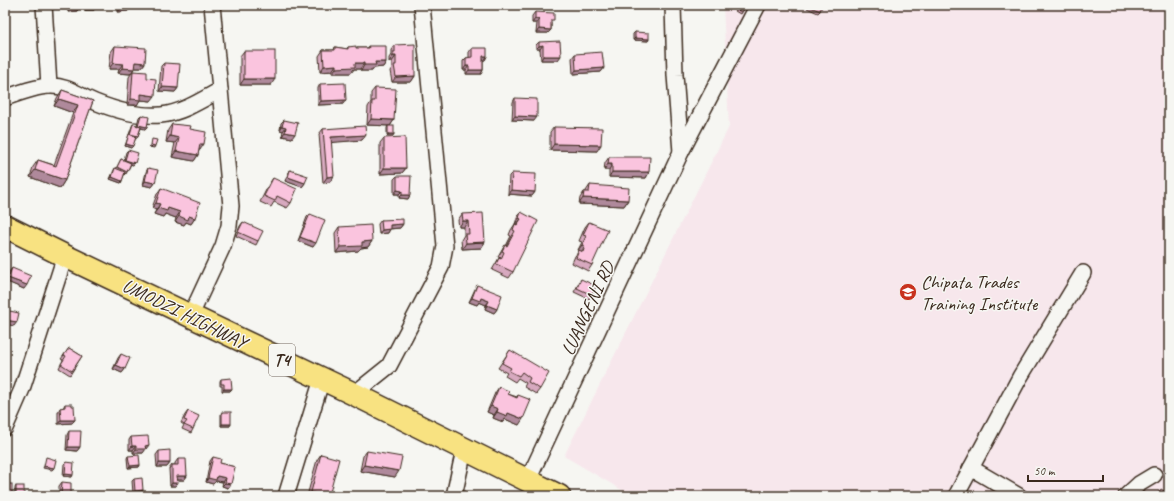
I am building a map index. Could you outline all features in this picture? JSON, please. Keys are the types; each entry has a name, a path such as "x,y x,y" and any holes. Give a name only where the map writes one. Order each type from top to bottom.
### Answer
{"highway":[{"name":"UMODZI HIGHWAY","path":"5,226 354,394 558,496"}],"street":[{"path":"44,5 49,86"},
{"path":"191,315 224,246 229,226 231,206 212,5"},
{"path":"354,394 389,366 441,267 445,246 422,5"},
{"name":"LUANGENI RD","path":"673,5 675,75 681,152"},
{"name":"LUANGENI RD","path":"528,480 681,152 758,5"},
{"path":"5,98 49,86 68,89 94,102 122,111 161,115 181,110 220,90"},
{"path":"5,428 22,389 65,256"},
{"path":"956,496 1020,377 1083,273"},
{"path":"286,496 322,379"},
{"path":"454,496 464,450"},
{"path":"971,468 1019,496"},
{"path":"1126,496 1139,484 1154,475"}],"shaded area":[{"name":"Chipata Trades Training Institute","path":"723,5 1169,5 1169,496 632,496 564,456 729,127"}],"building":[{"path":"70,5 79,5 79,8 70,8"},
{"path":"739,5 745,6 741,12 736,9"},
{"path":"808,5 821,5 822,6 820,11"},
{"path":"535,12 554,13 554,20 551,20 551,30 539,29 539,19 535,19"},
{"path":"635,32 649,33 649,39 635,38"},
{"path":"560,41 561,56 543,56 543,45 539,46 539,42"},
{"path":"415,44 415,76 396,77 394,65 396,65 396,56 393,56 393,52 395,52 395,45"},
{"path":"115,46 146,48 145,63 135,62 134,69 122,68 123,64 113,63"},
{"path":"356,46 356,48 369,48 368,46 386,46 386,62 375,62 376,65 355,63 355,67 336,68 336,65 324,66 323,50 335,50 335,47 348,49 348,47"},
{"path":"472,48 487,48 487,56 483,56 483,70 469,70 469,66 466,66 466,58 472,57"},
{"path":"244,51 275,51 275,79 244,79"},
{"path":"602,52 604,68 576,70 575,54"},
{"path":"164,63 180,64 178,88 162,87"},
{"path":"133,71 147,72 147,78 156,79 155,96 141,94 141,100 131,99"},
{"path":"345,83 346,100 321,101 320,84"},
{"path":"375,88 396,89 394,120 371,119 372,101 375,101"},
{"path":"62,90 93,101 65,180 35,170 38,160 56,166 78,105 59,99"},
{"path":"515,98 537,99 537,117 515,116"},
{"path":"141,115 149,117 147,127 138,125"},
{"path":"284,120 298,123 295,134 285,132 286,127 282,126"},
{"path":"133,124 141,127 138,136 130,134"},
{"path":"172,124 191,126 190,129 206,132 204,144 200,144 198,155 176,151 179,138 170,136"},
{"path":"365,126 366,135 331,137 334,176 327,177 323,129"},
{"path":"388,126 394,126 394,134 388,134"},
{"path":"554,127 602,128 601,145 554,144"},
{"path":"129,134 136,137 133,146 126,144"},
{"path":"405,137 406,168 384,168 384,138"},
{"path":"152,139 157,140 155,146 151,145"},
{"path":"128,150 138,153 135,163 125,160"},
{"path":"609,157 650,157 649,172 612,172 612,164 608,164"},
{"path":"121,159 131,163 127,172 117,167"},
{"path":"115,168 125,172 122,181 112,177"},
{"path":"148,168 158,170 155,183 145,181"},
{"path":"290,170 308,176 305,183 288,177"},
{"path":"512,173 536,174 535,192 511,190"},
{"path":"397,176 411,176 410,195 402,195 402,191 397,190"},
{"path":"273,178 297,189 291,203 277,196 275,201 264,196"},
{"path":"590,185 629,188 628,200 583,198 584,192 589,192"},
{"path":"161,188 200,203 195,218 189,216 188,220 179,216 180,212 168,208 167,211 158,208 160,204 156,203"},
{"path":"521,212 538,221 513,272 496,264 499,258 501,259 504,252 502,251 505,245 507,246 515,231 513,230 515,224 517,225 521,219 519,218"},
{"path":"483,213 485,242 466,243 465,234 469,234 468,221 463,221 462,214"},
{"path":"310,214 325,220 316,243 300,237"},
{"path":"403,219 403,224 390,225 390,229 382,230 381,220"},
{"path":"243,222 263,231 258,241 238,232"},
{"path":"589,222 608,230 592,265 576,258 579,250 583,252 585,246 582,245 586,236 583,235"},
{"path":"371,225 372,241 362,242 362,246 340,247 339,227"},
{"path":"12,268 31,276 27,285 8,278"},
{"path":"581,279 596,286 592,295 577,288"},
{"path":"477,285 502,295 497,309 487,305 489,301 481,298 480,301 472,298"},
{"path":"5,310 19,313 17,322 5,320"},
{"path":"69,348 82,356 72,371 61,364 66,356 64,355"},
{"path":"510,350 549,373 540,389 528,382 530,378 522,372 519,376 509,371 511,368 502,363"},
{"path":"121,354 130,358 125,369 116,365"},
{"path":"231,378 232,389 224,389 224,384 221,384 221,379"},
{"path":"499,387 509,391 508,394 517,398 518,395 531,400 523,419 508,413 507,416 497,412 498,409 491,406"},
{"path":"65,404 72,404 72,406 74,406 75,420 61,420 60,408 65,407"},
{"path":"188,411 199,416 193,429 184,425 187,421 184,420"},
{"path":"222,412 231,412 231,424 222,424"},
{"path":"69,431 81,431 80,447 68,447"},
{"path":"148,436 149,445 145,446 146,449 136,449 136,446 132,446 131,437"},
{"path":"170,450 170,463 159,463 159,451"},
{"path":"367,451 402,457 399,471 364,465"},
{"path":"321,454 339,459 329,496 323,496 311,492"},
{"path":"139,455 140,465 130,466 128,456"},
{"path":"46,457 56,460 54,468 44,466"},
{"path":"213,457 221,459 220,463 235,467 231,484 225,483 226,478 217,476 216,480 208,478"},
{"path":"178,459 186,459 187,476 177,476 178,483 172,483 172,465 178,465"},
{"path":"66,462 74,463 73,475 65,474"},
{"path":"142,478 143,490 135,491 134,479"},
{"path":"62,482 71,483 71,496 61,496"},
{"path":"5,484 12,484 12,496 5,496"},
{"path":"16,486 24,486 24,496 16,496"},
{"path":"1161,489 1169,494 1169,496 1156,496"}],"place":[{"name":"Chipata Trades Training Institute","path":"908,292"}]}
